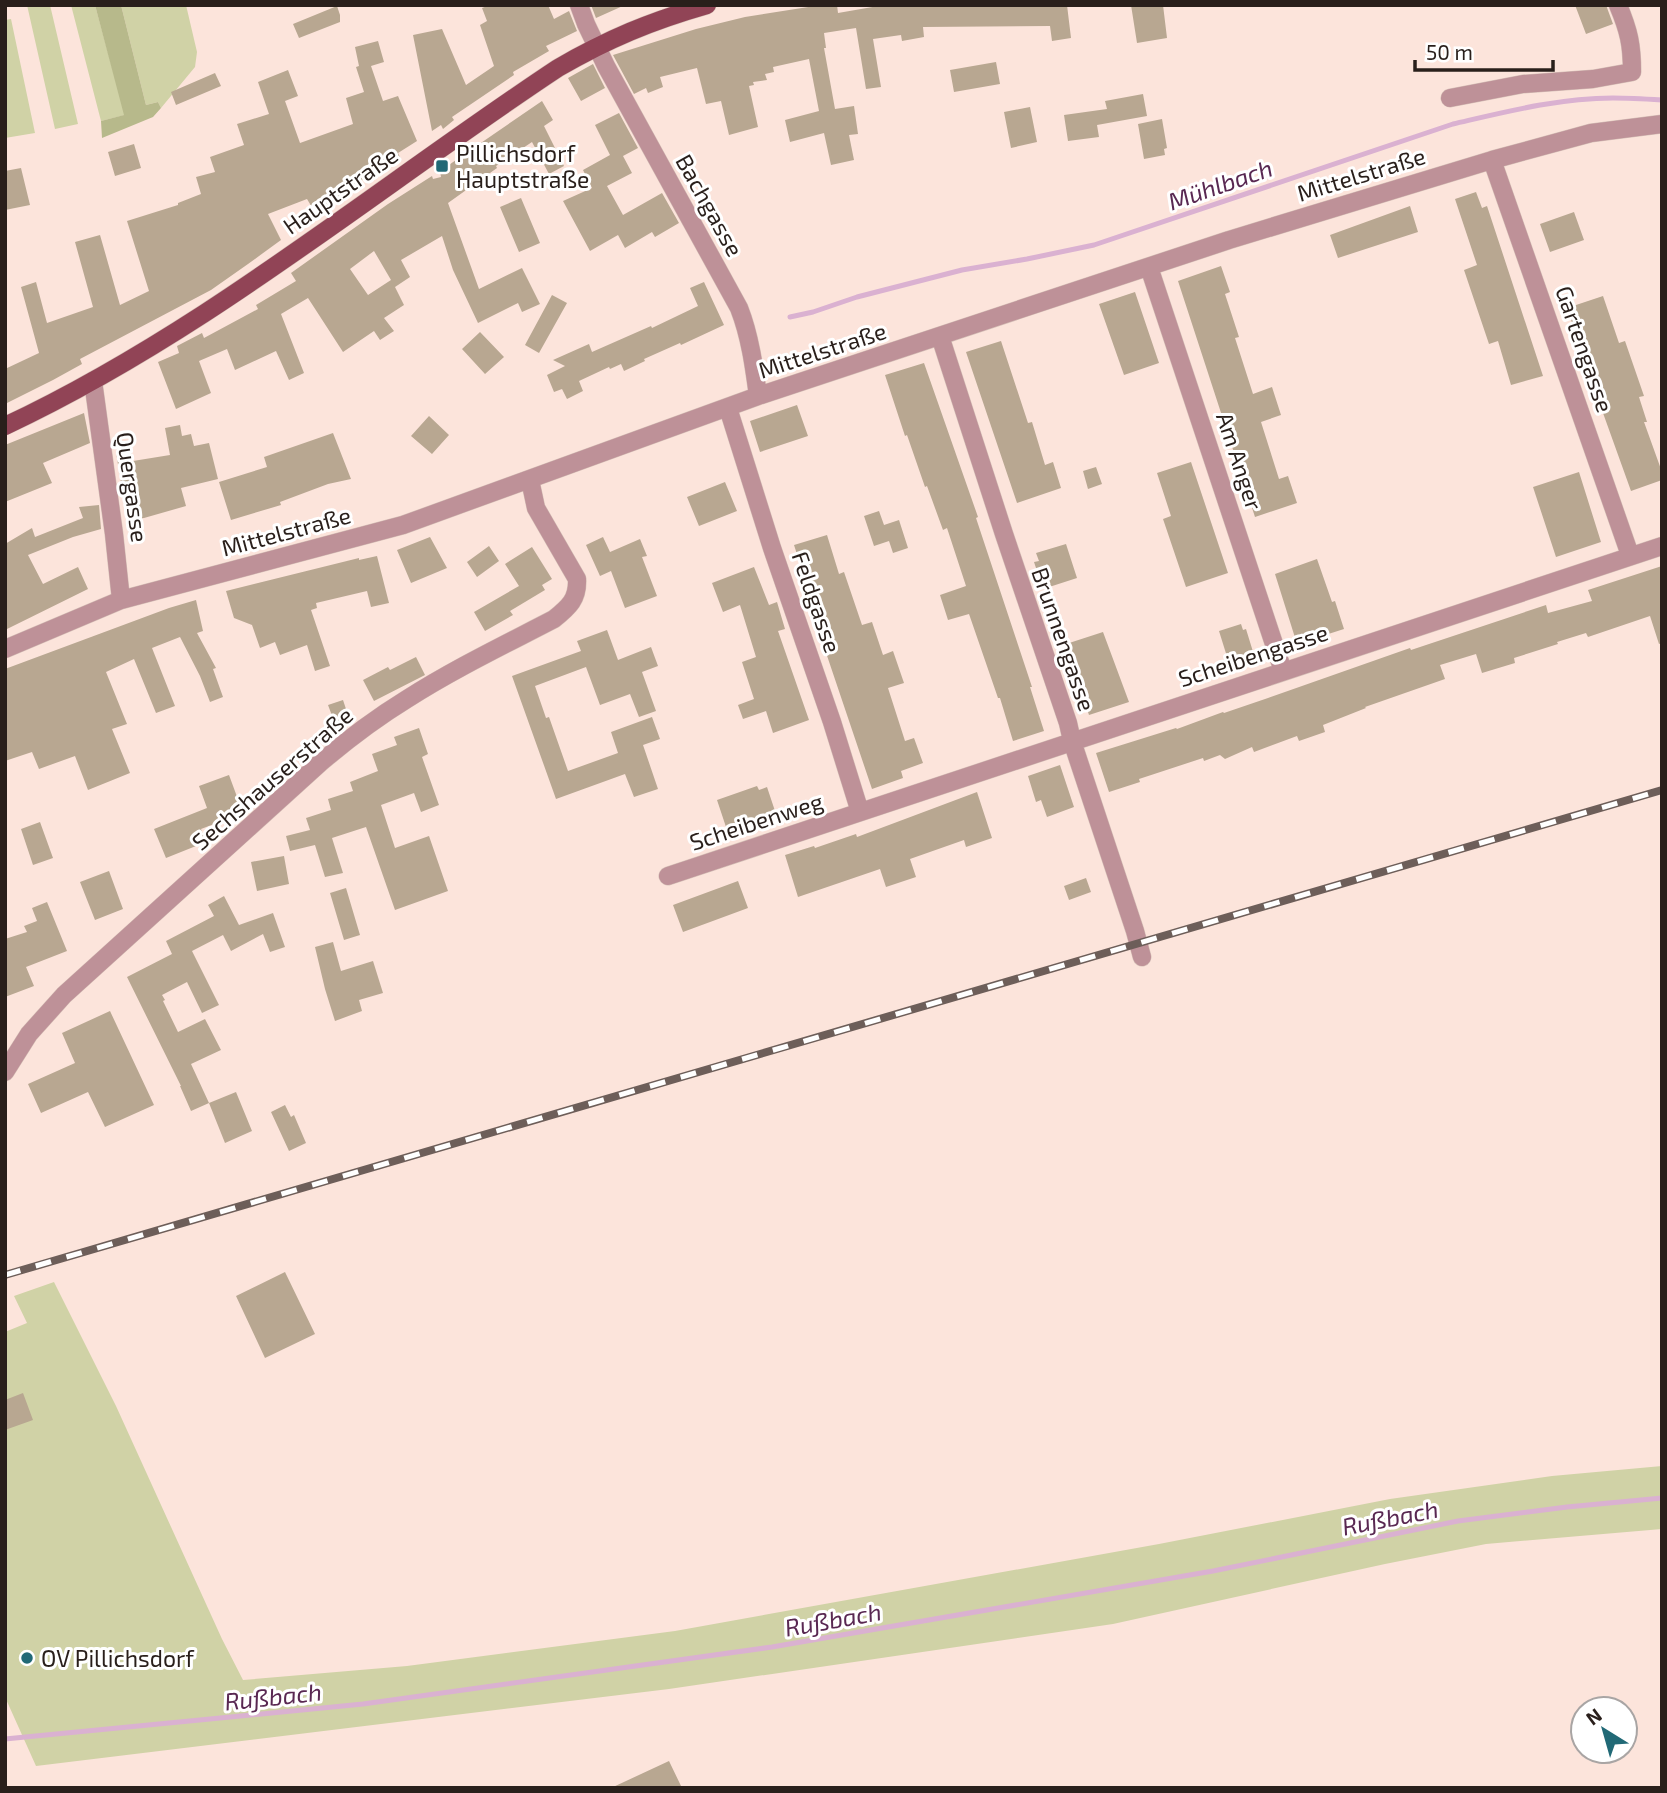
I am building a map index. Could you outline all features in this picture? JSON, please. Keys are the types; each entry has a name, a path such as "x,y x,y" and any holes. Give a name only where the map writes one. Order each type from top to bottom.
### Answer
{"main road":[{"name":"Hauptstraße","path":"5,426 93,381 157,344 240,290 558,68 596,46 638,27 707,5"}],"street":[{"name":"Bachgasse","path":"579,5 596,46 739,308 750,342 758,396"},
{"path":"1450,98 1523,84 1593,79 1632,72 1632,47 1618,5"},
{"name":"Mittelstraße","path":"5,649 121,600 403,525 758,396 1229,240 1492,160 1591,134 1662,124"},
{"name":"Gartengasse","path":"1492,160 1630,555"},
{"name":"Am Anger","path":"1149,267 1283,671"},
{"name":"Brunnengasse","path":"940,336 1142,957"},
{"name":"Quergasse","path":"93,381 121,600"},
{"name":"Feldgasse","path":"728,408 860,812"},
{"name":"Sechshauserstraße","path":"5,1072 29,1034 64,995 346,741 405,700 456,670 554,619 572,602 578,591 577,579 536,508 530,480"},
{"name":"Scheibengasse","path":"860,812 1662,546"},
{"name":"Scheibenweg","path":"668,876 860,812"}],"green space":[{"path":"27,5 50,5 78,124 55,129"},
{"path":"71,5 95,5 125,115 101,121"},
{"path":"95,5 121,5 146,105 158,102 161,108 153,117 102,138 101,121 124,115"},
{"path":"121,5 186,5 197,52 195,67 161,108 158,102 146,105"},
{"path":"11,19 35,133 5,138 5,20"},
{"path":"54,1282 116,1406 243,1680 407,1666 675,1631 1159,1544 1390,1499 1552,1476 1662,1466 1662,1529 1486,1544 1113,1624 669,1689 36,1766 5,1697 5,1332 27,1323 14,1296"}],"building":[{"path":"490,5 548,5 554,19 569,11 577,31 546,46 549,51 513,72 514,75 452,117 454,120 443,129 441,125 432,131 413,35 442,29 466,85 494,66 480,25 487,21 482,8"},
{"path":"591,5 625,5 596,18"},
{"path":"837,5 838,13 884,5 1067,5 1071,38 1052,41 1050,26 923,27 924,37 902,41 901,35 873,39 881,87 866,89 856,28 824,33 824,48 835,109 854,106 858,134 849,135 854,160 831,165 824,133 790,142 785,120 819,111 809,59 773,67 774,72 765,74 767,80 753,82 754,85 749,86 758,127 729,135 721,101 706,104 697,68 660,77 663,87 648,93 646,88 634,94 613,55 745,17"},
{"path":"1131,5 1163,5 1167,38 1137,43"},
{"path":"1575,5 1606,5 1613,24 1586,34"},
{"path":"337,6 340,22 299,38 293,24"},
{"path":"378,41 384,62 371,66 383,101 398,96 417,141 398,153 401,159 339,193 341,197 316,214 307,199 268,214 281,240 248,264 211,290 80,359 82,364 5,404 5,369 39,353 21,287 36,282 47,323 93,307 75,242 100,235 120,305 149,291 127,221 178,205 201,194 196,177 215,172 210,157 244,145 237,124 269,114 258,82 288,70 298,96 285,101 300,143 353,124 346,98 364,92 356,67 359,66 355,47"},
{"path":"996,62 1000,84 954,92 950,70"},
{"path":"593,64 605,88 581,101 568,78"},
{"path":"215,73 221,86 176,105 171,92"},
{"path":"1143,94 1147,116 1097,125 1099,137 1068,141 1064,115 1107,109 1105,101"},
{"path":"542,101 553,120 544,126 564,166 549,174 532,142 448,203 479,289 522,268 540,304 522,312 518,303 478,323 453,270 442,236 401,260 410,277 395,287 404,305 384,318 394,331 380,340 374,331 343,352 308,298 281,314 304,373 289,380 276,351 235,370 227,349 199,361 211,393 176,409 158,362 179,353 177,346 202,333 204,338 258,309 256,305 296,281 291,273 388,204 432,176 433,179 441,177 440,171","holes":["374,251 391,280 368,295 350,269"]},
{"path":"1030,107 1037,142 1011,148 1004,112"},
{"path":"619,113 638,148 623,156 632,173 607,186 623,215 662,193 679,223 655,237 652,232 625,248 618,235 590,251 563,201 592,188 583,170 610,155 595,125"},
{"path":"1162,119 1167,148 1164,149 1165,155 1144,159 1138,124"},
{"path":"134,144 141,168 115,176 108,152"},
{"path":"21,168 30,205 5,210 5,171"},
{"path":"1476,192 1482,208 1487,206 1543,376 1511,385 1498,341 1489,344 1464,270 1477,265 1455,199"},
{"path":"521,198 540,243 519,252 500,207"},
{"path":"1410,206 1418,232 1338,258 1330,235"},
{"path":"1574,212 1584,240 1550,252 1540,224"},
{"path":"1221,266 1230,292 1225,294 1239,337 1235,338 1253,394 1272,387 1281,415 1261,422 1279,479 1288,476 1297,503 1255,517 1178,281"},
{"path":"704,282 724,325 644,359 645,361 624,371 621,364 579,381 583,391 567,399 562,389 554,392 547,375 565,366 553,360 589,344 592,352 698,306 690,288"},
{"path":"1135,292 1159,363 1124,375 1099,304"},
{"path":"552,295 567,303 539,353 525,345"},
{"path":"1603,296 1619,343 1625,341 1644,396 1639,397 1647,422 1644,422 1662,472 1662,480 1631,491 1589,374 1595,372 1585,341 1579,343 1567,308"},
{"path":"480,332 504,357 485,374 462,349"},
{"path":"1001,341 1028,423 1032,422 1045,465 1053,462 1061,488 1017,503 966,352"},
{"path":"924,363 978,517 976,518 1044,731 1013,741 969,614 948,620 940,595 966,586 947,528 943,530 907,435 905,436 885,375"},
{"path":"797,405 808,436 760,452 750,421"},
{"path":"84,413 90,443 43,463 52,483 5,502 5,445"},
{"path":"429,416 449,435 432,454 411,436"},
{"path":"180,425 182,436 191,434 194,446 209,443 218,479 181,488 186,506 127,520 116,452 131,449 133,461 170,455 165,428"},
{"path":"333,433 351,479 328,484 280,502 281,505 231,520 219,482 267,467 264,457"},
{"path":"1191,462 1228,573 1186,587 1163,519 1171,516 1157,473"},
{"path":"1096,467 1102,484 1088,489 1083,471"},
{"path":"1579,472 1601,542 1556,557 1533,487"},
{"path":"725,482 737,511 699,526 687,497"},
{"path":"99,505 101,529 28,555 43,584 78,567 88,589 5,630 5,544 32,528 35,537 83,518 79,507"},
{"path":"879,511 884,525 899,520 908,548 893,553 889,541 874,546 864,516"},
{"path":"827,535 839,574 844,572 862,625 872,622 883,655 893,651 904,683 888,688 905,741 914,738 923,763 901,771 903,778 872,789 818,629 794,545"},
{"path":"430,537 447,568 411,583 397,550"},
{"path":"603,537 610,552 640,539 647,556 642,557 657,596 625,608 611,571 600,576 586,545"},
{"path":"1066,544 1077,578 1043,589 1034,562 1039,561 1036,553"},
{"path":"489,546 499,561 477,577 467,562"},
{"path":"532,547 552,579 542,585 545,590 510,611 513,615 485,631 474,612 519,586 505,564"},
{"path":"377,556 389,603 371,607 367,591 316,603 317,608 311,610 330,666 315,671 307,645 280,655 275,642 260,648 252,625 234,618 226,591 359,558"},
{"path":"1317,559 1344,629 1297,644 1275,574"},
{"path":"1662,566 1662,643 1659,644 1650,616 1588,637 1586,633 1557,642 1558,644 1514,658 1515,663 1482,673 1476,654 1440,665 1445,679 1323,725 1325,732 1299,741 1297,736 1254,752 1252,747 1225,759 1220,755 1204,761 1203,758 1109,792 1096,753 1177,729 1410,648 1411,650 1546,605 1548,613 1592,601 1588,590"},
{"path":"754,567 769,605 777,602 785,629 778,631 809,720 773,733 766,711 743,719 738,705 754,699 742,662 756,657 740,605 723,612 712,583"},
{"path":"196,600 203,631 197,633 216,668 213,669 223,697 210,702 180,637 152,648 175,706 156,713 134,659 106,672 127,724 112,729 130,773 88,790 75,756 39,769 32,752 5,761 5,669"},
{"path":"1241,624 1243,630 1246,629 1254,655 1229,663 1219,631"},
{"path":"607,630 618,660 651,647 658,666 642,672 656,711 639,717 630,694 600,705 586,667 535,686 568,771 618,753 611,732 652,717 660,739 643,745 658,789 634,797 625,774 556,799 512,676 581,651 577,641"},
{"path":"1103,632 1129,702 1089,715 1063,645"},
{"path":"416,657 425,675 374,701 363,680"},
{"path":"343,700 350,721 337,729 328,705"},
{"path":"419,728 428,754 422,757 439,805 421,812 414,793 381,805 395,848 429,836 448,891 395,910 366,827 332,838 343,873 325,877 315,845 290,851 286,836 310,830 306,818 331,810 328,799 353,791 350,782 378,771 372,754 397,745 394,737"},
{"path":"1060,765 1074,807 1047,817 1041,800 1036,802 1028,776"},
{"path":"229,775 243,813 201,829 206,842 166,858 154,829 207,808 199,786"},
{"path":"757,786 759,790 767,787 776,814 728,833 717,800"},
{"path":"977,792 992,838 966,847 964,840 910,859 916,877 886,887 880,869 798,897 785,855 856,834 857,837"},
{"path":"40,822 53,858 33,865 21,829"},
{"path":"284,856 289,884 257,891 251,862"},
{"path":"109,871 123,909 95,920 80,882"},
{"path":"1086,878 1091,892 1069,900 1064,886"},
{"path":"738,881 748,908 683,932 673,905"},
{"path":"346,888 360,935 344,940 330,893"},
{"path":"224,896 239,925 273,913 285,947 270,952 263,934 231,951 223,935 192,951 219,1005 202,1013 187,982 162,995 178,1032 205,1019 221,1050 191,1064 209,1103 191,1111 127,977 172,954 166,941 214,916 208,905"},
{"path":"47,902 67,951 26,967 34,986 5,997 5,939 27,932 24,926 37,921 32,908"},
{"path":"333,942 341,971 373,961 383,993 359,1000 362,1011 335,1021 315,947"},
{"path":"110,1011 154,1105 105,1127 88,1092 41,1113 28,1084 75,1063 62,1033"},
{"path":"236,1092 252,1131 225,1143 209,1103"},
{"path":"285,1105 291,1117 294,1115 306,1143 289,1151 271,1112"},
{"path":"285,1272 315,1334 265,1358 236,1296"},
{"path":"23,1393 33,1420 5,1430 5,1400"},
{"path":"669,1761 682,1788 611,1788"}],"waterway":[{"name":"Mühlbach","path":"790,317 962,270 1094,245 1453,124 1532,106 1573,100 1662,100"},
{"name":"Rußbach","path":"5,1739 363,1704 772,1647 1213,1571 1458,1521 1662,1498"}],"railway":[{"path":"5,1275 1662,790"}],"place":[{"name":"Pillichsdorf Hauptstraße","path":"442,166"},
{"name":"OV Pillichsdorf","path":"27,1658"}]}
